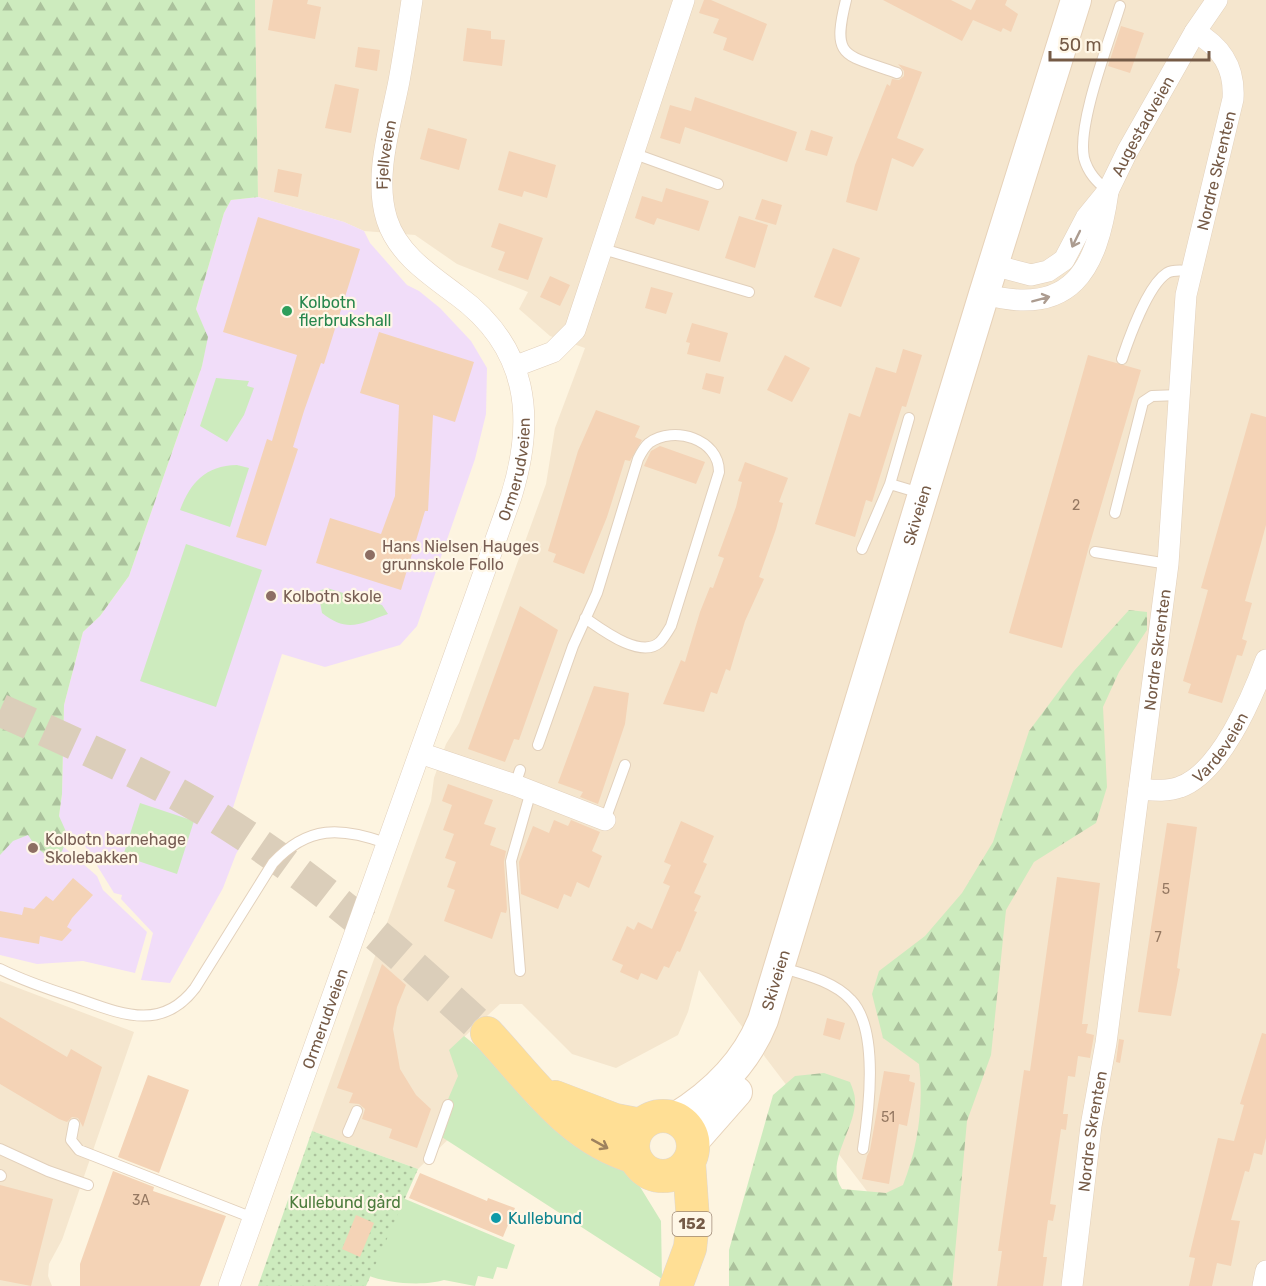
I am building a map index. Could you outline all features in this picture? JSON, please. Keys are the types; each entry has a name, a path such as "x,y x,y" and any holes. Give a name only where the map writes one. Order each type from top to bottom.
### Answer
{"main road":[{"name":"Skiveien","path":"679,1150 742,1085 753,1062 759,1031 1076,0"},
{"path":"487,1034 563,1119 600,1145 634,1157"},
{"path":"541,1092 615,1120 641,1125"},
{"path":"660,1116 679,1150 642,1168 634,1157 633,1139 641,1125 660,1116"},
{"name":"152","path":"676,1284 690,1248 693,1221 679,1150"}],"street":[{"name":"Fjellveien","path":"412,0 384,170 383,204 387,219 394,236 406,253 482,317 496,332 516,366"},
{"path":"516,366 553,352 570,337 579,320 684,0"},
{"name":"Augestadveien","path":"993,265 1032,275 1048,271 1069,252 1086,218 1108,191 1126,152 1217,0"},
{"name":"Nordre Skrenten","path":"1072,1286 1091,1126 1106,1043 1168,564 1183,319 1190,271 1231,111 1233,90 1227,62 1221,51 1211,41 1196,32"},
{"name":"Augestadveien","path":"984,294 1029,302 1066,289 1083,273 1090,261 1104,222 1108,191"},
{"name":"Ormerudveien","path":"229,1286 351,950 386,843 520,468 524,422 523,395 516,366"},
{"name":"Vardeveien","path":"1139,789 1179,788 1194,781 1205,771 1241,716 1266,660"},
{"path":"420,753 522,782 605,820"},
{"path":"1263,1286 1266,1271"}],"lane":[{"path":"846,0 839,34 842,49 851,56 897,73"},
{"path":"1108,191 1088,169 1083,149 1096,84 1120,6"},
{"path":"635,154 718,184"},
{"path":"603,249 749,292"},
{"path":"1122,359 1148,298 1162,277 1173,271 1190,271"},
{"path":"1115,513 1143,402 1152,396 1180,395"},
{"path":"862,549 890,484 909,418"},
{"path":"538,745 585,618 597,593 638,459 646,445 658,438 687,436 704,443 715,453 719,472 671,626 660,642 642,648 629,645 606,633 585,618"},
{"path":"890,484 924,494"},
{"path":"1095,552 1168,564"},
{"path":"605,820 625,765"},
{"path":"520,971 511,861 522,782"},
{"path":"0,969 40,988 128,1016 162,1012 175,1006 195,988 273,863 284,852 312,835 322,832 355,833 386,843"},
{"path":"780,967 835,988 846,995 858,1009 865,1030 868,1069 868,1108 862,1149"},
{"path":"429,1159 448,1106"},
{"path":"348,1132 357,1111"},
{"path":"74,1124 71,1140 79,1150 253,1218"},
{"path":"0,1149 48,1171 88,1185"}],"shaded area":[{"path":"255,0 1266,0 1266,1286 939,1286 699,970 688,1012 678,1035 616,1068 572,1054 522,1004 500,1004 451,1049 473,1115 418,1169 312,1131 431,801 434,778 446,744 459,723 546,484 555,428 585,348 550,336 519,309 528,292 457,264 415,235 364,231 344,222 258,197"},
{"name":"Kolbotn skole","path":"258,197 344,222 364,231 370,243 407,285 419,291 440,308 471,341 487,368 486,414 475,459 417,626 400,645 325,667 282,654 230,817 251,828 236,854 223,888 170,983 141,980 153,933 121,899 122,895 114,893 85,846 68,836 59,816 62,794 64,705 83,632 100,616 129,576 202,366 207,337 196,309 224,213 231,200"},
{"name":"Kolbotn barnehage Skolebakken","path":"0,748 34,821 97,876 103,890 147,932 135,973 83,961 37,964 0,955"},
{"path":"0,981 134,1032 62,1240 49,1264 48,1276 52,1286 0,1286"}],"green space":[{"path":"0,0 255,0 258,197 231,200 224,213 196,309 208,337 202,366 129,576 100,616 83,632 64,705 62,794 59,816 68,836 57,864 36,847 28,835 13,841 0,855"},
{"path":"216,378 249,381 247,386 254,388 244,415 227,442 200,426"},
{"path":"237,465 249,468 230,527 180,510 189,491 201,477 216,469"},
{"path":"186,544 262,570 216,707 140,681"},
{"path":"327,588 382,605 388,614 354,625 339,623 322,613 318,591"},
{"path":"1129,610 1147,612 1147,630 1119,672 1103,707 1107,787 1096,823 1034,862 1006,910 991,1055 967,1121 952,1286 729,1286 729,1250 773,1095 795,1076 824,1073 850,1082 855,1098 854,1111 838,1157 837,1168 837,1179 842,1189 886,1193 903,1185 913,1156 918,1126 921,1095 919,1064 883,1038 872,994 879,971 925,936 962,893 993,842 1029,731 1074,671"},
{"path":"140,803 194,821 177,874 123,856"},
{"path":"464,1036 479,1048 530,1106 575,1140 634,1177 661,1221 662,1279 434,1132 458,1076 449,1050"},
{"name":"Kullebund gård","path":"312,1131 418,1169 366,1286 258,1286"},
{"path":"398,1196 515,1245 507,1269 497,1267 493,1279 478,1276 475,1286 444,1280 427,1283 396,1282 367,1275"}],"building":[{"path":"273,0 308,0 307,4 321,7 315,39 268,30"},
{"path":"704,0 711,0 767,24 753,61 723,50 727,38 713,33 719,19 699,13"},
{"path":"883,0 951,0 971,10 976,0 1007,0 1005,5 1018,14 1011,32 1003,28 1001,32 973,20 962,41"},
{"path":"1121,26 1144,33 1130,73 1108,66"},
{"path":"467,28 491,31 491,39 505,40 502,66 463,61"},
{"path":"358,47 380,50 377,71 355,67"},
{"path":"898,64 922,72 897,138 924,149 913,167 892,158 877,211 846,202 855,165 887,84 890,86 892,79 899,80 904,76 904,71"},
{"path":"335,84 359,89 351,133 325,128"},
{"path":"695,97 797,132 787,162 685,127 680,144 660,138 670,105 691,111"},
{"path":"428,128 467,139 459,170 420,159"},
{"path":"811,130 833,137 827,156 805,150"},
{"path":"509,151 556,165 547,198 524,191 522,197 498,190"},
{"path":"278,169 302,174 298,197 274,192"},
{"path":"666,188 709,201 699,231 657,218 654,225 635,218 642,196 662,202"},
{"path":"762,199 782,205 776,225 755,219"},
{"path":"739,216 768,225 755,268 725,258"},
{"path":"258,217 360,249 324,364 321,363 304,411 293,447 298,449 266,546 236,537 267,439 272,441 297,355 223,332"},
{"path":"499,223 543,238 528,280 498,270 505,252 491,247"},
{"path":"833,248 860,258 841,307 814,297"},
{"path":"550,276 570,285 560,306 540,297"},
{"path":"651,287 673,293 666,314 645,308"},
{"path":"692,323 728,333 720,362 687,354 690,343 686,342"},
{"path":"379,332 474,362 455,422 433,415 428,511 425,511 401,590 316,563 330,518 381,534 395,496 399,405 360,393"},
{"path":"903,349 922,355 906,407 902,406 872,502 866,500 855,537 815,524 849,413 860,417 876,367 896,373"},
{"path":"785,355 810,368 792,402 767,390"},
{"path":"1088,355 1141,370 1062,648 1009,633"},
{"path":"706,373 724,377 720,394 702,389"},
{"path":"596,410 640,426 635,437 642,440 630,461 625,460 607,517 584,574 553,562 556,554 548,551 578,451"},
{"path":"1251,413 1266,417 1266,525 1245,601 1252,603 1242,639 1247,641 1242,656 1237,655 1222,703 1188,693 1191,684 1183,681 1208,590 1201,588"},
{"path":"660,446 705,462 696,484 644,466 651,451"},
{"path":"745,462 788,478 779,502 783,503 776,529 759,577 764,579 745,621 730,671 726,669 717,694 711,692 704,712 663,704 681,660 685,662 700,612 710,587 713,588 724,558 718,556 736,507 742,482 738,481"},
{"path":"520,606 558,630 519,740 514,739 505,762 468,749"},
{"path":"594,686 629,693 625,724 598,804 580,797 583,792 558,783"},
{"path":"448,784 493,800 484,824 496,828 490,845 506,851 504,862 507,909 506,913 501,912 492,939 444,921 455,890 447,887 456,862 445,858 454,834 443,830 452,805 442,801"},
{"path":"554,820 568,826 571,820 600,832 592,851 602,856 589,888 577,882 571,897 564,894 558,909 521,894 519,862 533,826 549,833"},
{"path":"681,821 714,836 703,862 707,864 694,893 701,896 694,911 697,912 680,952 677,951 669,968 664,966 657,980 641,973 638,980 620,972 623,965 612,960 627,926 634,930 638,922 652,929 670,886 663,883 671,865 664,862"},
{"path":"1167,823 1197,827 1177,968 1180,969 1171,1016 1138,1012"},
{"path":"1057,877 1100,883 1082,1024 1088,1024 1086,1033 1094,1035 1090,1058 1078,1056 1075,1077 1068,1076 1063,1114 1068,1114 1066,1130 1061,1129 1050,1204 1056,1205 1053,1221 1048,1220 1043,1257 1047,1257 1043,1286 997,1286 1002,1251 998,1251 1024,1070 1030,1071"},
{"path":"73,878 93,895 72,918 67,927 72,930 62,941 40,936 39,944 0,937 0,911 22,915 24,907 34,909 46,896 53,901"},
{"path":"382,964 406,985 397,1007 393,1029 400,1069 416,1095 431,1109 417,1148 389,1138 392,1129 362,1119 365,1109 359,1104 349,1103 353,1093 337,1088"},
{"path":"0,1017 67,1057 71,1049 102,1067 83,1127 78,1118 72,1117 67,1122 59,1119 0,1084"},
{"path":"827,1018 845,1023 840,1040 823,1035"},
{"path":"1262,1033 1266,1034 1266,1138 1262,1155 1254,1153 1249,1172 1245,1171 1231,1220 1240,1221 1231,1266 1217,1263 1212,1286 1189,1286 1195,1258 1189,1257 1218,1138 1234,1141 1244,1105 1240,1104"},
{"path":"1119,1039 1124,1040 1120,1063 1116,1062"},
{"path":"884,1071 910,1075 909,1081 915,1083 907,1126 899,1124 889,1184 862,1179 870,1150"},
{"path":"148,1075 189,1090 159,1173 118,1157"},
{"path":"113,1171 154,1187 153,1191 226,1216 200,1286 80,1286 80,1264"},
{"path":"420,1173 487,1201 488,1198 515,1208 503,1237 409,1198"},
{"path":"0,1185 53,1199 31,1286 0,1280"},
{"path":"356,1215 374,1223 360,1257 342,1249"}],"tunnel":[{"path":"0,710 90,750 177,794 260,846 300,874 377,935 487,1033"}],"place":[{"name":"Kolbotn flerbrukshall","path":"287,311"},
{"name":"Hans Nielsen Hauges grunnskole Follo","path":"370,555"},
{"name":"Kolbotn skole","path":"271,596"},
{"name":"Kolbotn barnehage Skolebakken","path":"33,848"},
{"name":"Kullebund","path":"496,1218"}]}
